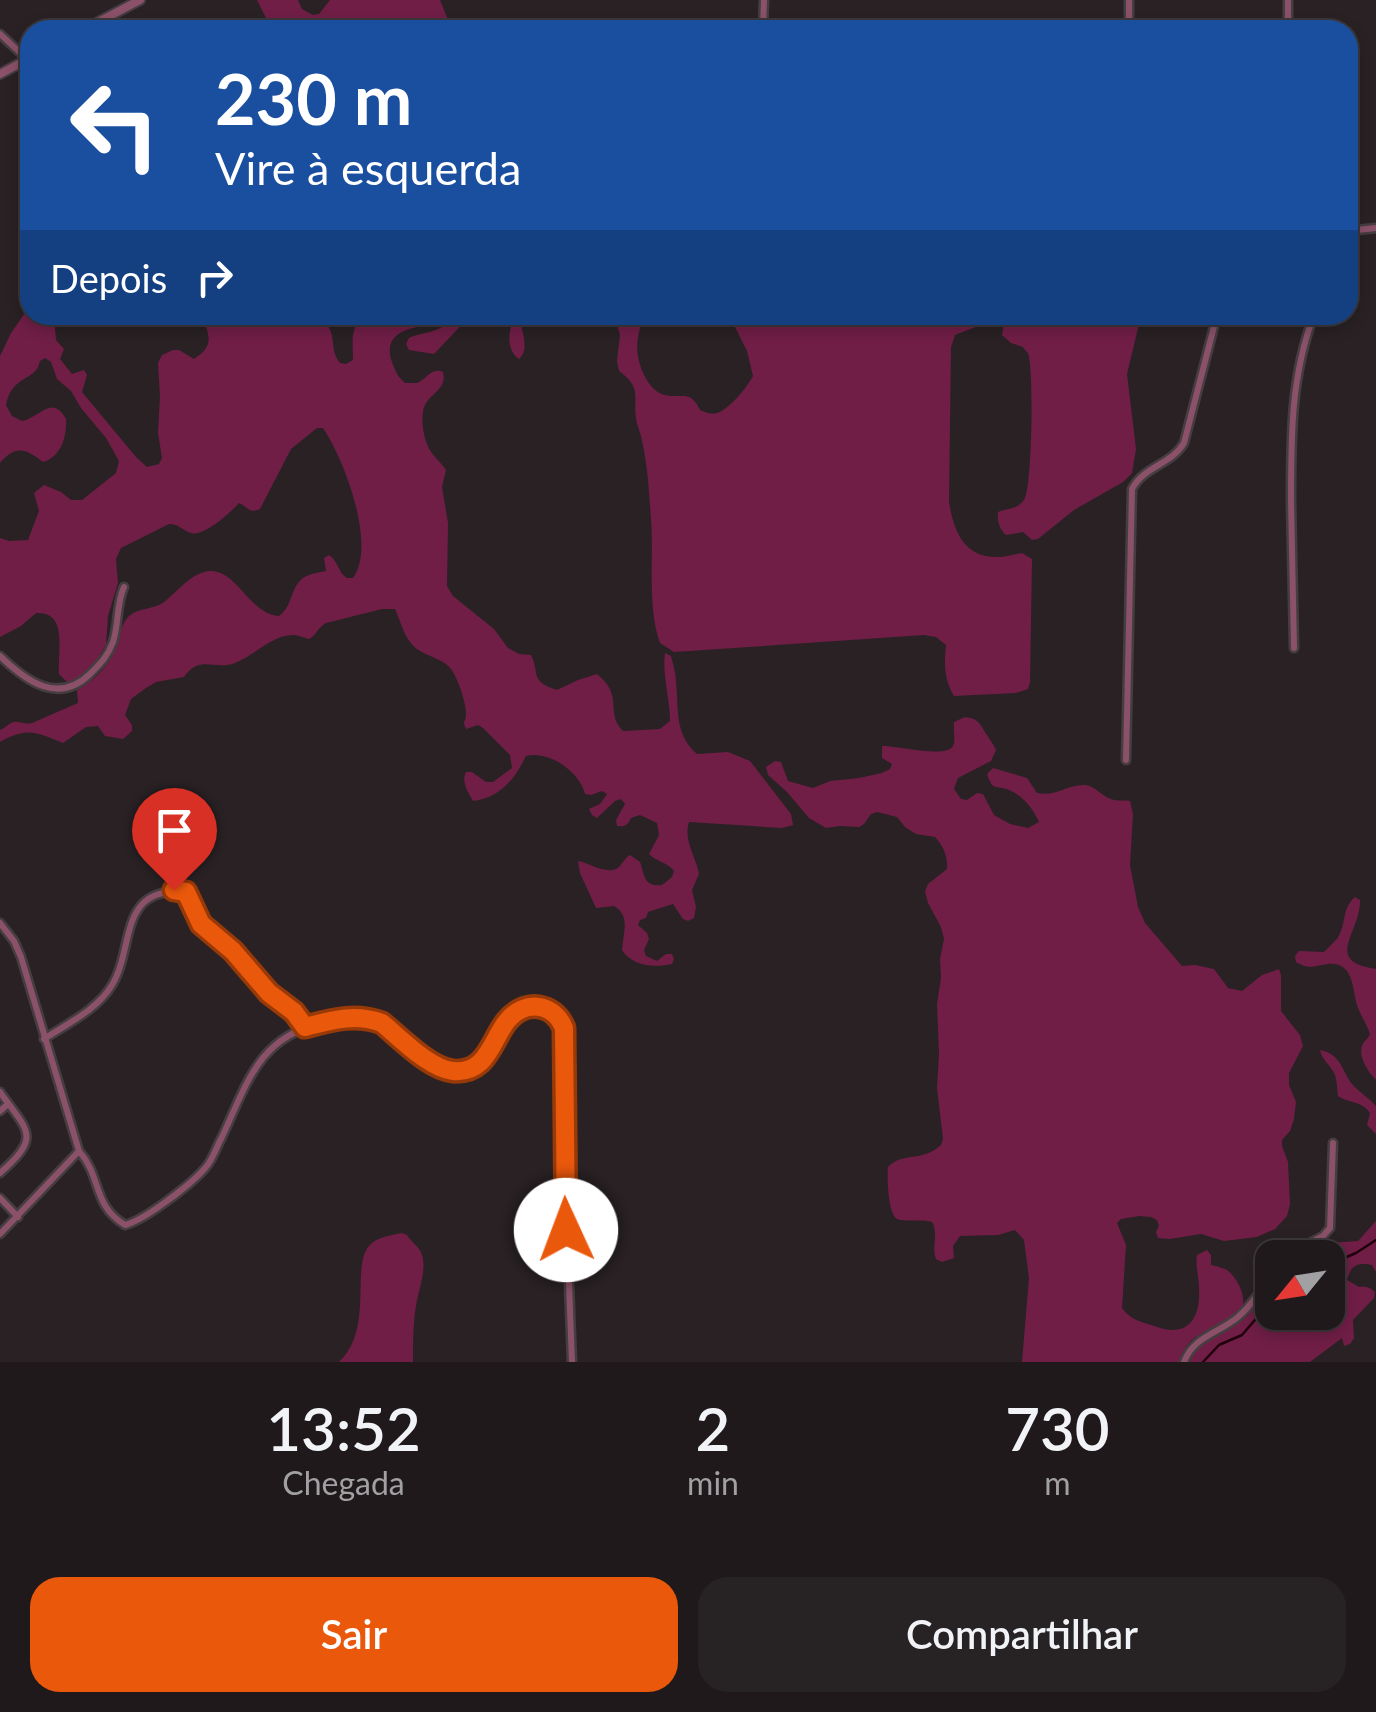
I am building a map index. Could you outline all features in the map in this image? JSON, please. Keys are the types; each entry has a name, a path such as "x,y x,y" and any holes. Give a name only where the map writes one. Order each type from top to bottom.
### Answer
{"street":[{"path":"102,20 140,0"},
{"path":"0,34 20,51"},
{"path":"1126,760 1132,489 1144,473 1180,451 1214,325"},
{"path":"1294,648 1290,430 1294,391 1310,325"},
{"path":"0,656 42,687 64,688 81,683 107,658 124,587"},
{"path":"44,1039 105,995 114,983 131,919 138,908 149,899 174,890 186,892 201,924 233,951 305,1027"},
{"path":"0,924 22,957 80,1151 89,1164 104,1207 125,1225 185,1187 208,1166 245,1082 274,1045 305,1027 350,1016 371,1019 382,1023 437,1067 468,1070 487,1057 508,1020 518,1012 540,1006 552,1011 564,1028 564,1154 572,1362"},
{"path":"0,1092 23,1121 27,1134 26,1147 0,1173"},
{"path":"0,1111 8,1104"},
{"path":"1314,1240 1328,1232 1333,1143"},
{"path":"0,1234 80,1151"},
{"path":"0,1198 18,1218"},
{"path":"1184,1362 1196,1342 1236,1320 1255,1299"}],"shaded area":[{"path":"257,0 298,0 302,9 313,15 319,14 330,0 440,0 448,20 267,20"},
{"path":"20,320 20,325 54,325 56,340 64,349 60,359 72,374 84,370 87,375 82,392 147,467 159,464 162,458 158,363 162,355 173,350 194,359 201,354 209,339 206,325 327,325 336,357 346,364 353,360 358,325 425,325 396,336 390,353 397,374 405,383 417,383 432,372 443,372 443,382 425,405 422,419 429,448 446,470 442,487 448,523 447,586 453,596 494,629 508,648 531,655 539,680 548,687 557,690 597,674 610,690 615,717 623,731 660,729 670,721 665,653 671,656 684,738 697,754 728,752 750,761 791,814 793,825 782,828 689,822 689,842 699,874 692,890 694,918 683,919 673,904 648,912 638,925 649,939 644,950 646,956 657,961 672,954 674,959 672,964 658,966 632,959 622,950 623,915 614,906 596,908 578,861 610,870 630,855 640,862 648,882 662,885 674,871 649,854 659,835 657,823 640,815 617,826 625,804 621,799 597,818 589,809 600,804 607,794 585,794 570,771 544,756 526,756 512,780 499,792 473,801 465,783 466,772 493,782 512,768 510,755 478,725 466,729 465,703 454,673 412,644 395,609 326,623 309,639 286,636 235,663 196,666 184,677 156,682 131,699 125,715 132,731 123,739 105,736 98,726 86,727 63,743 32,733 17,734 0,742 0,730 11,723 32,723 78,703 77,690 106,665 129,616 160,605 196,575 219,572 259,608 279,616 303,578 326,571 324,558 329,555 344,576 353,578 361,545 360,524 348,480 323,428 317,428 291,449 260,509 251,510 239,503 203,531 191,533 169,524 121,548 116,559 118,583 108,616 106,645 79,678 68,683 59,674 57,626 46,614 36,613 0,637 0,538 28,540 39,511 34,493 44,485 71,500 82,500 116,473 119,461 45,358 13,388 6,405 12,416 22,421 56,408 66,419 62,445 43,462 21,450 0,463 0,356"},
{"path":"462,325 434,354 409,350 409,338"},
{"path":"512,325 522,325 524,350 519,359 510,344"},
{"path":"617,325 640,325 638,356 650,385 665,395 689,397 700,410 712,414 732,403 753,376 747,351 734,325 981,325 955,335 951,347 949,501 957,531 976,553 1001,557 1022,553 1032,559 1028,689 954,696 948,684 946,645 936,637 924,635 674,652 660,643 652,598 646,460 636,419 634,387 619,371"},
{"path":"1004,325 1139,325 1127,374 1136,449 1132,473 1032,540 1023,532 1006,535 998,518 998,512 1017,506 1025,498 1031,425 1028,353 1002,335"},
{"path":"965,717 979,723 996,750 991,761 958,778 954,789 961,799 983,794 994,815 1010,824 1028,828 1039,822 1020,797 991,784 987,774 993,768 1027,778 1037,793 1085,785 1110,799 1130,801 1130,865 1138,907 1145,923 1182,966 1214,969 1228,988 1242,991 1262,975 1279,969 1281,1011 1300,1035 1303,1046 1289,1073 1296,1102 1290,1131 1282,1140 1288,1162 1287,1216 1275,1229 1257,1237 1224,1241 1201,1234 1158,1238 1157,1220 1151,1217 1121,1219 1117,1223 1126,1245 1122,1308 1133,1318 1168,1330 1190,1323 1199,1299 1197,1255 1207,1250 1211,1265 1227,1270 1238,1284 1243,1296 1240,1312 1191,1341 1181,1362 1022,1362 1029,1278 1024,1240 1015,1230 998,1235 960,1236 953,1246 954,1258 942,1262 936,1259 932,1222 900,1220 892,1210 888,1167 900,1159 934,1150 943,1139 937,1088 937,1004 944,939 925,891 947,869 946,856 935,837 916,834 897,817 877,812 859,827 826,828 809,818 768,775 766,767 781,762 788,781 813,788 830,781 882,773 892,764 882,758 882,746 948,750 954,744 954,722"},
{"path":"1355,897 1360,900 1359,912 1347,952 1360,965 1376,969 1376,1080 1362,1055 1370,1034 1347,971 1336,964 1304,966 1296,962 1295,956 1299,951 1324,952 1337,939"},
{"path":"1320,1050 1336,1059 1352,1084 1376,1106 1376,1134 1367,1125 1367,1109 1338,1096 1335,1075"},
{"path":"1376,1221 1376,1272 1372,1265 1359,1264 1347,1280 1375,1292 1353,1320 1354,1338 1350,1344 1344,1346 1342,1338 1310,1362 1190,1362 1204,1343 1233,1326 1255,1306 1255,1330 1345,1330 1345,1242 1358,1241"},
{"path":"402,1233 419,1249 423,1260 414,1320 413,1362 339,1362 356,1331 365,1252 378,1239"}],"waterway":[{"path":"1345,1258 1376,1240"},
{"path":"1203,1362 1219,1345 1242,1335 1255,1320"}],"route":[{"path":"174,890 186,892 201,924 233,951 305,1027 360,1016 382,1023 437,1067 468,1070 487,1057 508,1020 518,1012 540,1006 552,1011 564,1028 566,1230"}]}
